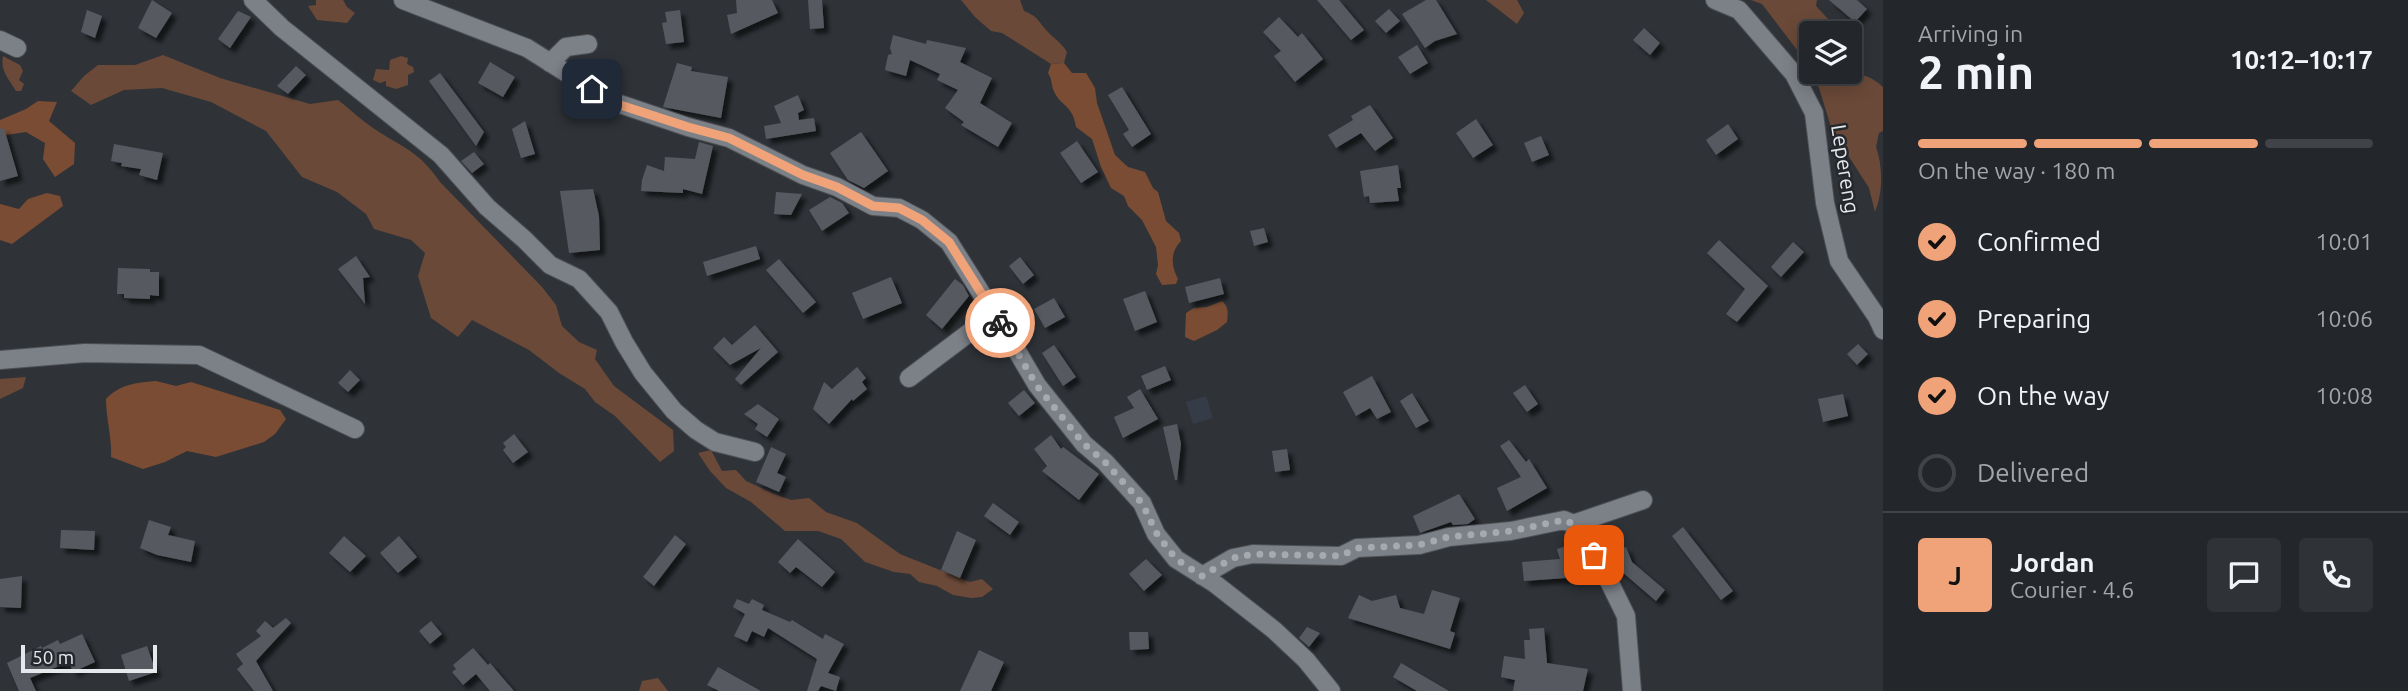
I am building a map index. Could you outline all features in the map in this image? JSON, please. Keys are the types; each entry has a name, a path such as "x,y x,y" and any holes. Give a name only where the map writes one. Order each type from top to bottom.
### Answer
{"street":[{"path":"253,0 282,27 441,155 486,207 550,265 579,279 609,312 649,381 681,417 715,442 755,452"},
{"path":"403,0 527,48 611,102 729,138 873,206 899,208 922,220 949,242 1037,386 1084,444 1105,462 1142,503 1157,534 1176,559 1274,630 1306,660 1331,691"},
{"name":"Lepereng","path":"1714,0 1739,10 1794,74 1814,114 1825,203 1839,261 1883,330"},
{"path":"0,40 17,48"},
{"path":"550,63 566,47 588,44"},
{"path":"909,378 994,314"},
{"path":"0,360 85,353 199,355 355,429"},
{"path":"1573,524 1643,500"},
{"path":"1202,576 1233,558 1253,554 1341,556 1357,548 1419,545 1448,537 1511,531 1564,520 1573,524 1604,571 1626,616 1632,691"}],"shaded area":[{"path":"316,0 343,0 355,13 347,23 317,20 308,6 316,5"},
{"path":"961,0 1020,0 1024,11 1037,19 1065,49 1067,52 1064,63 1051,64 1002,33 991,31"},
{"path":"1486,0 1517,0 1524,13 1517,24"},
{"path":"1751,0 1817,0 1816,6 1830,21 1799,21 1799,53 1762,4"},
{"path":"163,55 220,78 310,104 338,100 369,125 417,156 542,287 556,305 562,326 579,342 597,350 595,359 614,386 673,430 674,451 660,462 615,416 595,402 585,389 529,350 472,320 458,337 431,318 418,276 425,253 411,240 374,229 366,214 337,192 302,177 266,131 211,102 162,88 124,90 91,105 71,91 98,65 135,65"},
{"path":"3,56 20,65 23,71 19,80 24,84 21,91 16,91 6,75"},
{"path":"401,56 408,58 407,64 413,67 414,72 408,75 408,85 396,89 386,86 386,81 380,83 373,80 376,69 389,70 390,60"},
{"path":"1064,63 1072,73 1086,73 1095,88 1097,103 1115,155 1128,167 1145,172 1158,192 1166,221 1179,233 1181,241 1173,259 1178,279 1176,284 1162,285 1156,274 1156,247 1142,220 1128,206 1124,196 1111,188 1092,139 1076,127 1069,109 1056,95 1048,73 1051,64"},
{"path":"1862,75 1883,87 1883,131 1879,133 1876,147 1880,162 1881,188 1875,212 1869,188 1832,130 1817,84 1862,84"},
{"path":"38,101 57,102 49,121 75,143 74,164 55,177 43,159 45,143 26,132 0,136 0,120"},
{"path":"47,193 60,196 63,206 12,244 0,240 0,204 19,209 28,199"},
{"path":"1222,301 1227,308 1227,322 1194,341 1185,337 1186,313 1194,308 1207,307"},
{"path":"26,377 23,388 0,399 0,379"},
{"path":"156,381 176,386 191,382 280,410 286,419 275,434 264,442 216,457 187,451 143,469 111,457 106,399 123,387"},
{"path":"1206,396 1213,418 1193,424 1186,402"},
{"path":"711,450 722,471 736,470 746,481 791,500 809,498 826,512 857,523 900,554 970,582 982,579 993,589 982,597 953,595 937,586 919,582 910,574 894,572 865,562 841,539 818,531 785,531 751,502 726,488 710,471 698,453"},
{"path":"658,678 668,691 639,691 642,681"}],"building":[{"path":"152,0 172,13 156,38 138,28"},
{"path":"736,0 772,0 778,13 731,34 727,15 737,13"},
{"path":"808,0 822,0 824,28 810,29"},
{"path":"1317,0 1339,0 1364,30 1351,40"},
{"path":"1426,0 1436,0 1457,34 1435,41 1425,48 1402,14"},
{"path":"1829,0 1857,0 1867,9 1854,21"},
{"path":"1389,9 1400,21 1386,33 1375,21"},
{"path":"87,10 102,16 95,38 81,32"},
{"path":"680,10 684,42 666,44 662,23 667,22 665,12"},
{"path":"238,11 251,17 230,48 218,39"},
{"path":"1279,17 1298,37 1302,33 1323,59 1295,82 1274,56 1281,51 1263,32"},
{"path":"1644,28 1660,43 1650,55 1633,40"},
{"path":"893,35 926,44 927,40 966,48 960,62 992,78 980,103 1012,123 998,147 961,125 964,122 945,108 958,90 937,80 940,74 910,60 906,76 885,70 888,55 892,54 890,48"},
{"path":"1417,45 1428,63 1410,74 1398,57"},
{"path":"490,62 515,77 503,97 478,83"},
{"path":"677,63 692,67 691,71 728,77 721,118 663,107"},
{"path":"296,66 306,75 288,94 277,86"},
{"path":"440,73 484,132 476,146 429,81"},
{"path":"1122,87 1151,134 1132,147 1123,134 1129,130 1108,95"},
{"path":"798,95 804,110 798,113 799,120 814,118 816,131 766,139 764,126 781,123 774,106"},
{"path":"1370,105 1393,138 1375,151 1361,133 1336,148 1328,135 1353,120 1351,116"},
{"path":"1476,119 1493,145 1473,158 1456,133"},
{"path":"525,121 535,154 521,158 512,129"},
{"path":"1728,124 1738,139 1716,155 1706,140"},
{"path":"4,128 18,176 0,181 0,129"},
{"path":"861,132 888,171 864,188 848,180 830,153"},
{"path":"1541,136 1549,155 1532,162 1524,143"},
{"path":"1077,141 1098,172 1081,183 1060,153"},
{"path":"699,142 713,146 702,194 683,189 683,193 641,191 647,165 664,171 665,157 695,159"},
{"path":"114,144 163,153 157,180 139,175 141,169 121,166 122,163 111,161"},
{"path":"474,152 484,164 472,173 461,161"},
{"path":"1398,165 1401,188 1397,188 1399,201 1370,203 1369,196 1364,197 1360,171"},
{"path":"593,189 599,216 600,250 569,253 560,191"},
{"path":"776,192 802,194 791,215 774,214"},
{"path":"830,197 842,203 849,213 822,231 809,210"},
{"path":"1264,228 1268,242 1254,246 1250,231"},
{"path":"1719,240 1768,286 1737,322 1726,314 1745,289 1707,253"},
{"path":"1793,242 1804,252 1781,277 1771,267"},
{"path":"756,246 760,259 707,276 703,262"},
{"path":"356,256 370,277 363,278 365,304 338,269"},
{"path":"1020,257 1034,275 1023,284 1009,266"},
{"path":"779,259 816,302 803,313 766,270"},
{"path":"118,268 150,269 150,272 159,272 159,296 150,295 150,299 124,298 124,294 117,294"},
{"path":"891,277 902,303 863,319 852,293"},
{"path":"1220,278 1224,294 1189,303 1185,287"},
{"path":"955,279 963,285 969,296 942,329 926,315"},
{"path":"1145,291 1157,322 1135,331 1123,299"},
{"path":"1054,298 1065,317 1045,328 1034,309"},
{"path":"755,325 778,352 741,385 735,379 761,348 730,365 713,348 724,337 732,345"},
{"path":"1858,344 1868,354 1857,365 1847,354"},
{"path":"1054,345 1076,377 1063,386 1042,353"},
{"path":"1165,366 1171,380 1147,390 1141,376"},
{"path":"857,367 866,378 862,382 867,389 853,401 852,399 829,424 813,409 824,382 832,389"},
{"path":"350,370 360,380 348,392 338,383"},
{"path":"1372,376 1391,412 1377,419 1370,408 1356,416 1343,392"},
{"path":"1525,385 1538,404 1527,412 1513,393"},
{"path":"1140,389 1158,419 1123,438 1114,417 1134,408 1127,397"},
{"path":"1024,390 1035,403 1019,416 1008,403"},
{"path":"1412,393 1429,421 1416,428 1400,401"},
{"path":"1843,394 1848,416 1823,422 1818,399"},
{"path":"758,404 779,419 767,437 755,429 758,424 744,414"},
{"path":"1177,424 1181,444 1175,480 1163,427"},
{"path":"514,434 528,452 513,463 503,450 506,447 503,443"},
{"path":"1051,435 1061,449 1063,447 1099,474 1079,500 1042,471 1047,466 1034,449"},
{"path":"1509,440 1526,462 1529,459 1547,488 1507,511 1497,488 1521,477 1500,446"},
{"path":"771,447 786,454 777,473 786,477 779,492 756,482"},
{"path":"1287,449 1290,470 1275,472 1272,451"},
{"path":"1459,494 1475,519 1468,524 1453,525 1451,522 1420,533 1413,516"},
{"path":"993,503 1019,522 1010,535 984,516"},
{"path":"149,520 171,527 168,535 195,541 191,562 157,555 140,548"},
{"path":"1683,527 1733,591 1721,600 1672,536"},
{"path":"61,530 95,531 94,550 60,548"},
{"path":"957,531 976,540 960,578 941,570"},
{"path":"675,535 686,544 654,586 643,577"},
{"path":"344,536 366,556 350,572 329,553"},
{"path":"399,536 417,557 398,573 380,553"},
{"path":"798,539 835,572 822,587 796,567 790,573 778,562"},
{"path":"1573,544 1588,572 1566,578 1524,581 1522,562 1560,559 1557,549"},
{"path":"1626,547 1632,562 1665,590 1656,601 1621,571 1617,572 1607,555"},
{"path":"1146,559 1162,575 1144,591 1129,574"},
{"path":"22,576 21,608 0,607 0,579"},
{"path":"1432,590 1460,598 1450,631 1455,633 1450,649 1348,618 1359,595 1372,601 1396,595 1400,608 1424,614"},
{"path":"737,599 749,604 752,599 764,605 762,610 790,622 792,620 823,639 825,634 844,644 828,673 840,677 836,691 821,686 818,691 807,691 817,659 768,628 764,637 752,631 747,642 734,636 745,614 733,607"},
{"path":"286,618 291,623 256,661 273,691 254,691 237,669 243,664 236,654 261,636 256,631 265,621 273,628"},
{"path":"431,621 442,634 430,644 419,631"},
{"path":"1307,627 1320,633 1309,647 1299,638"},
{"path":"1544,628 1547,663 1588,669 1583,691 1513,691 1515,680 1501,677 1504,656 1525,659 1524,640 1530,640 1529,629"},
{"path":"1129,632 1148,632 1149,649 1130,650"},
{"path":"82,634 95,662 73,672 69,662 30,678 36,691 19,691 7,663 41,646 42,648 58,640 60,644"},
{"path":"147,646 156,672 129,681 121,655"},
{"path":"473,648 514,691 490,691 476,674 463,685 452,672 456,669 453,665"},
{"path":"979,650 1004,662 991,691 960,691"},
{"path":"1401,663 1449,691 1417,691 1393,677"},
{"path":"718,667 761,691 719,691 707,685"}],"way so far":[{"path":"1000,323 1037,386 1084,444 1105,462 1142,503 1157,534 1176,559 1202,576 1233,558 1253,554 1341,556 1357,548 1419,545 1448,537 1511,531 1564,520 1573,524 1594,555"}],"route":[{"path":"592,89 611,102 729,138 873,206 899,208 922,220 949,242 1000,323"}]}
